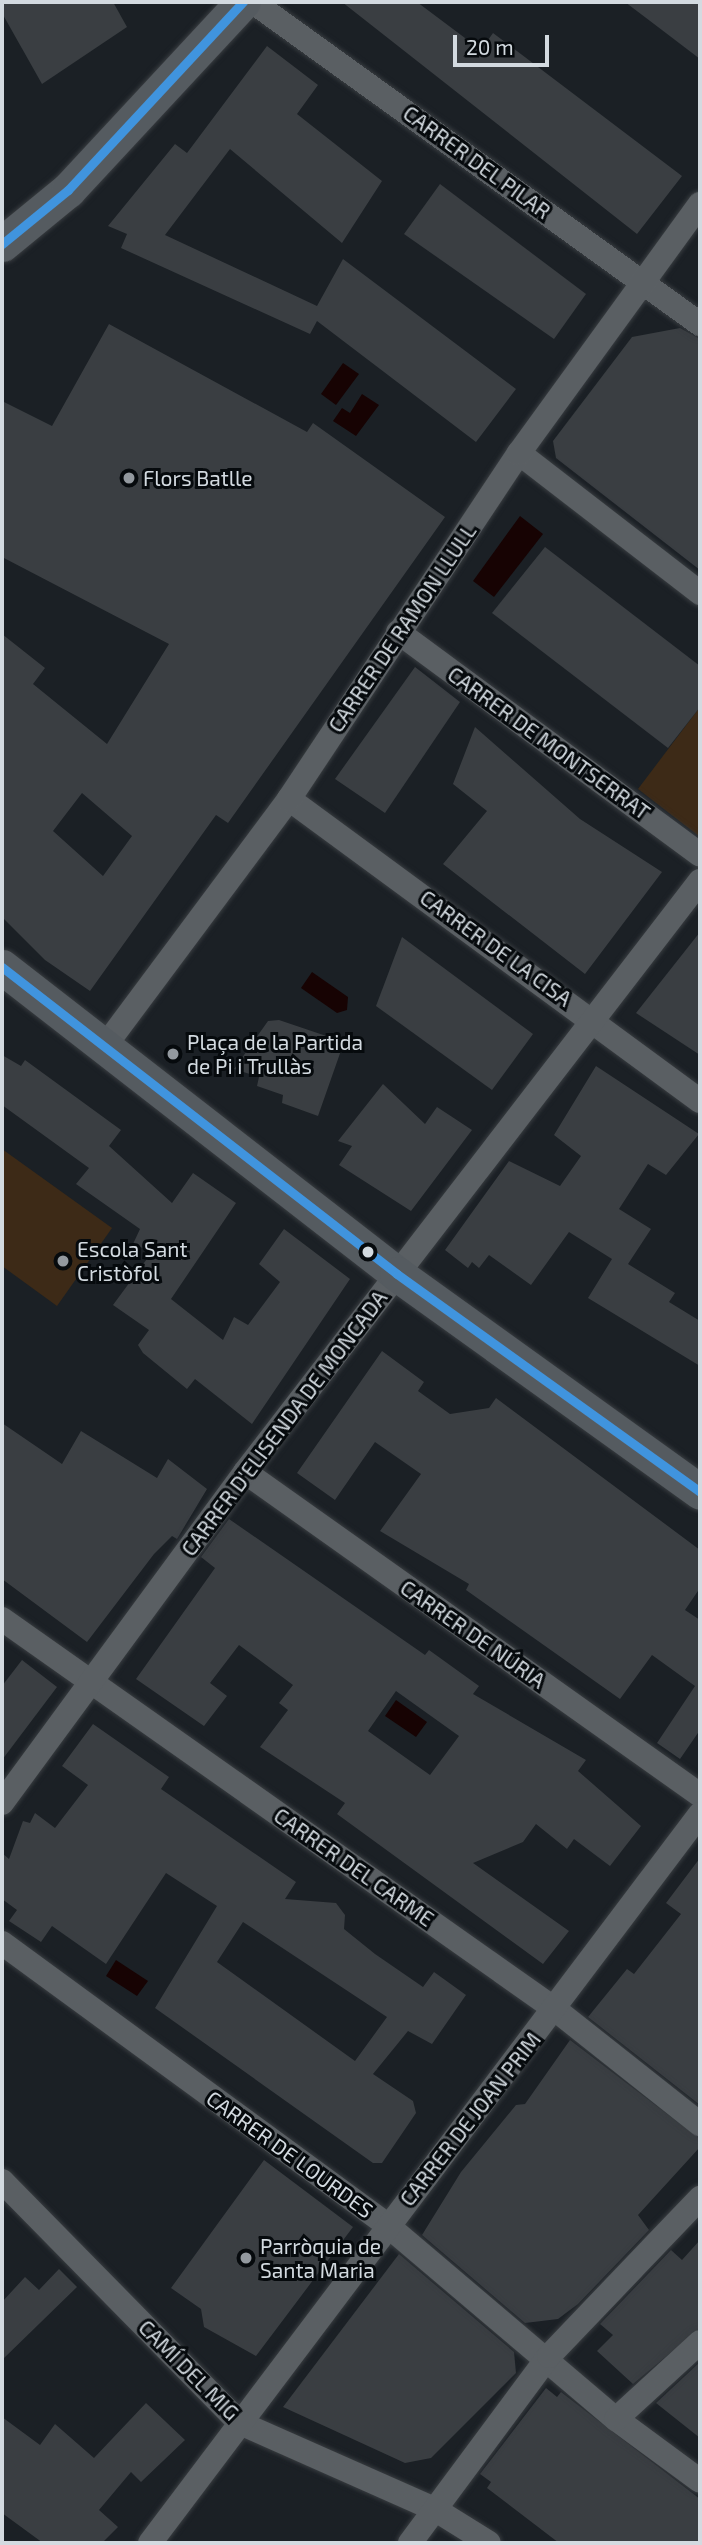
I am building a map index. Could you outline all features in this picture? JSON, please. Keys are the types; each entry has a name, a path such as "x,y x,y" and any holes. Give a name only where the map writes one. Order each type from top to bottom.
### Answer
{"street":[{"path":"2,244 68,190 243,2"},
{"name":"CARRER DEL PILAR","path":"253,2 700,324"},
{"name":"CARRER DE RAMON LLULL","path":"102,1050 289,799 519,453 700,204"},
{"path":"519,453 700,593"},
{"name":"CARRER DE MONTSERRAT","path":"398,632 700,855"},
{"name":"CARRER DE LA CISA","path":"289,799 594,1018 700,1101"},
{"name":"CARRER D'ELISENDA DE MONCADA","path":"2,1803 245,1472 700,881"},
{"path":"2,967 102,1050 397,1274 700,1492"},
{"name":"CARRER DE NÚRIA","path":"245,1472 700,1795"},
{"name":"CARRER DEL CARME","path":"2,1619 556,2010 700,2124"},
{"name":"CARRER DE JOAN PRIM","path":"150,2543 387,2225 556,2010 700,1814"},
{"name":"CARRER DE LOURDES","path":"2,1944 387,2225 549,2357 616,2419 700,2481"},
{"name":"CAMÍ DEL MIG","path":"2,2181 240,2423 436,2510 488,2543"},
{"path":"410,2543 549,2357 700,2198"},
{"path":"616,2419 700,2342"}],"shaded area":[{"path":"343,363 359,374 336,405 321,394"},
{"path":"362,394 379,405 356,436 333,421 342,408 350,413"},
{"path":"520,516 543,534 494,597 473,581"},
{"path":"700,707 700,837 638,789"},
{"path":"312,972 348,997 347,1010 337,1013 301,988"},
{"path":"2,1149 112,1228 57,1306 2,1266"},
{"path":"396,1700 427,1722 416,1737 385,1716"},
{"path":"116,1960 148,1981 137,1996 106,1976"}],"building":[{"path":"2,2 113,2 127,27 42,84 2,13"},
{"path":"342,2 417,2 481,50 493,33 682,176 637,234"},
{"path":"625,2 700,2 700,59 658,27"},
{"path":"267,46 318,85 297,114 382,181 342,243 230,149 165,235 317,306 343,259 516,389 476,442 317,321 310,334 121,248 127,234 108,226 175,144 187,153"},
{"path":"440,184 586,294 554,339 404,234"},
{"path":"109,324 307,432 313,423 445,517 228,823 216,815 90,991 45,960 2,917 2,634 45,668 33,684 107,744 169,644 2,557 2,401 52,426","holes":["82,793 132,836 103,876 53,831"]},
{"path":"680,328 700,339 700,570 556,458 553,441 632,337"},
{"path":"545,547 700,666 700,707 668,748 492,613"},
{"path":"415,667 460,702 385,813 335,779"},
{"path":"475,727 580,819 662,872 585,974 443,864 487,811 453,784"},
{"path":"700,932 700,1055 636,1013"},
{"path":"402,937 533,1034 492,1090 376,1006"},
{"path":"279,1020 344,1042 318,1116 282,1103 283,1095 257,1086 259,1077 234,1069 268,1021"},
{"path":"2,1055 21,1066 25,1060 121,1130 109,1146 172,1203 193,1173 236,1203 171,1299 223,1340 234,1317 248,1325 280,1282 259,1264 284,1229 350,1279 252,1424 195,1379 187,1389 143,1353 138,1345 149,1330 113,1305 152,1252 133,1244 140,1229 76,1184 89,1168 2,1105"},
{"path":"596,1066 699,1134 666,1175 648,1164 619,1209 651,1229 628,1264 675,1293 669,1302 700,1321 700,1366 588,1298 612,1259 569,1232 531,1285 489,1255 479,1268 472,1262 468,1268 445,1250 509,1161 560,1186 581,1156 554,1135"},
{"path":"383,1084 425,1124 437,1107 472,1130 411,1211 339,1165 352,1146 338,1141"},
{"path":"382,1351 424,1382 418,1391 450,1414 489,1408 496,1398 700,1550 700,1588 685,1610 700,1620 700,1730 680,1759 657,1743 695,1686 652,1655 620,1699 466,1590 469,1584 380,1531 421,1474 375,1442 335,1500 297,1473"},
{"path":"2,1423 62,1464 81,1431 157,1478 168,1459 207,1489 177,1539 172,1536 154,1554 87,1642 2,1579"},
{"path":"229,1519 425,1655 429,1650 479,1686 473,1694 586,1760 578,1771 641,1826 610,1866 574,1839 567,1849 536,1824 523,1842 473,1863 569,1931 543,1964 337,1814 345,1803 260,1747 288,1710 279,1703 293,1685 239,1645 210,1683 227,1696 204,1726 136,1679 215,1568 201,1557","holes":["396,1691 459,1736 430,1775 368,1731"]},
{"path":"22,1660 57,1687 2,1760 2,1686"},
{"path":"93,1724 169,1777 161,1789 296,1882 285,1899 336,1903 345,1915 344,1929 375,1954 423,1987 434,1972 466,1995 432,2044 408,2031 373,2074 413,2101 416,2113 382,2163 373,2163 155,2008 217,1906 166,1873 106,1964 52,1926 41,1942 9,1921 17,1910 2,1899 2,1853 9,1859 23,1821 30,1823 35,1813 55,1828 88,1785 62,1766","holes":["243,1922 387,2017 355,2061 217,1962"]},
{"path":"700,1858 700,2105 588,2017 627,1969 634,1974 681,1914 666,1903"},
{"path":"570,2040 700,2139 700,2147 638,2215 649,2230 578,2304 558,2319 525,2323 422,2235 461,2172 516,2105 525,2104"},
{"name":"Parròquia de Santa Maria","path":"264,2160 353,2227 256,2356 204,2327 201,2309 171,2288"},
{"path":"700,2240 700,2328 633,2384 597,2351 613,2335 600,2324 671,2250 682,2260"},
{"path":"399,2254 514,2352 516,2373 431,2458 405,2463 283,2407"},
{"path":"59,2269 77,2287 2,2360 2,2302 25,2277 39,2290"},
{"path":"700,2362 700,2438 656,2403"},
{"path":"546,2388 557,2397 561,2392 700,2499 700,2543 559,2543 487,2488 491,2482 480,2474"},
{"path":"146,2403 185,2440 141,2482 131,2472 99,2510 118,2527 102,2543 43,2543 2,2513 2,2417 40,2445 55,2424 94,2458"}],"transit line":[{"path":"2,244 68,190 243,2"},
{"path":"2,967 397,1274 700,1492"}],"place":[{"name":"Flors Batlle","path":"129,478"},
{"name":"Plaça de la Partida de Pi i Trullàs","path":"173,1054"},
{"name":"Escola Sant Cristòfol","path":"63,1261"},
{"name":"Parròquia de Santa Maria","path":"246,2258"}]}
